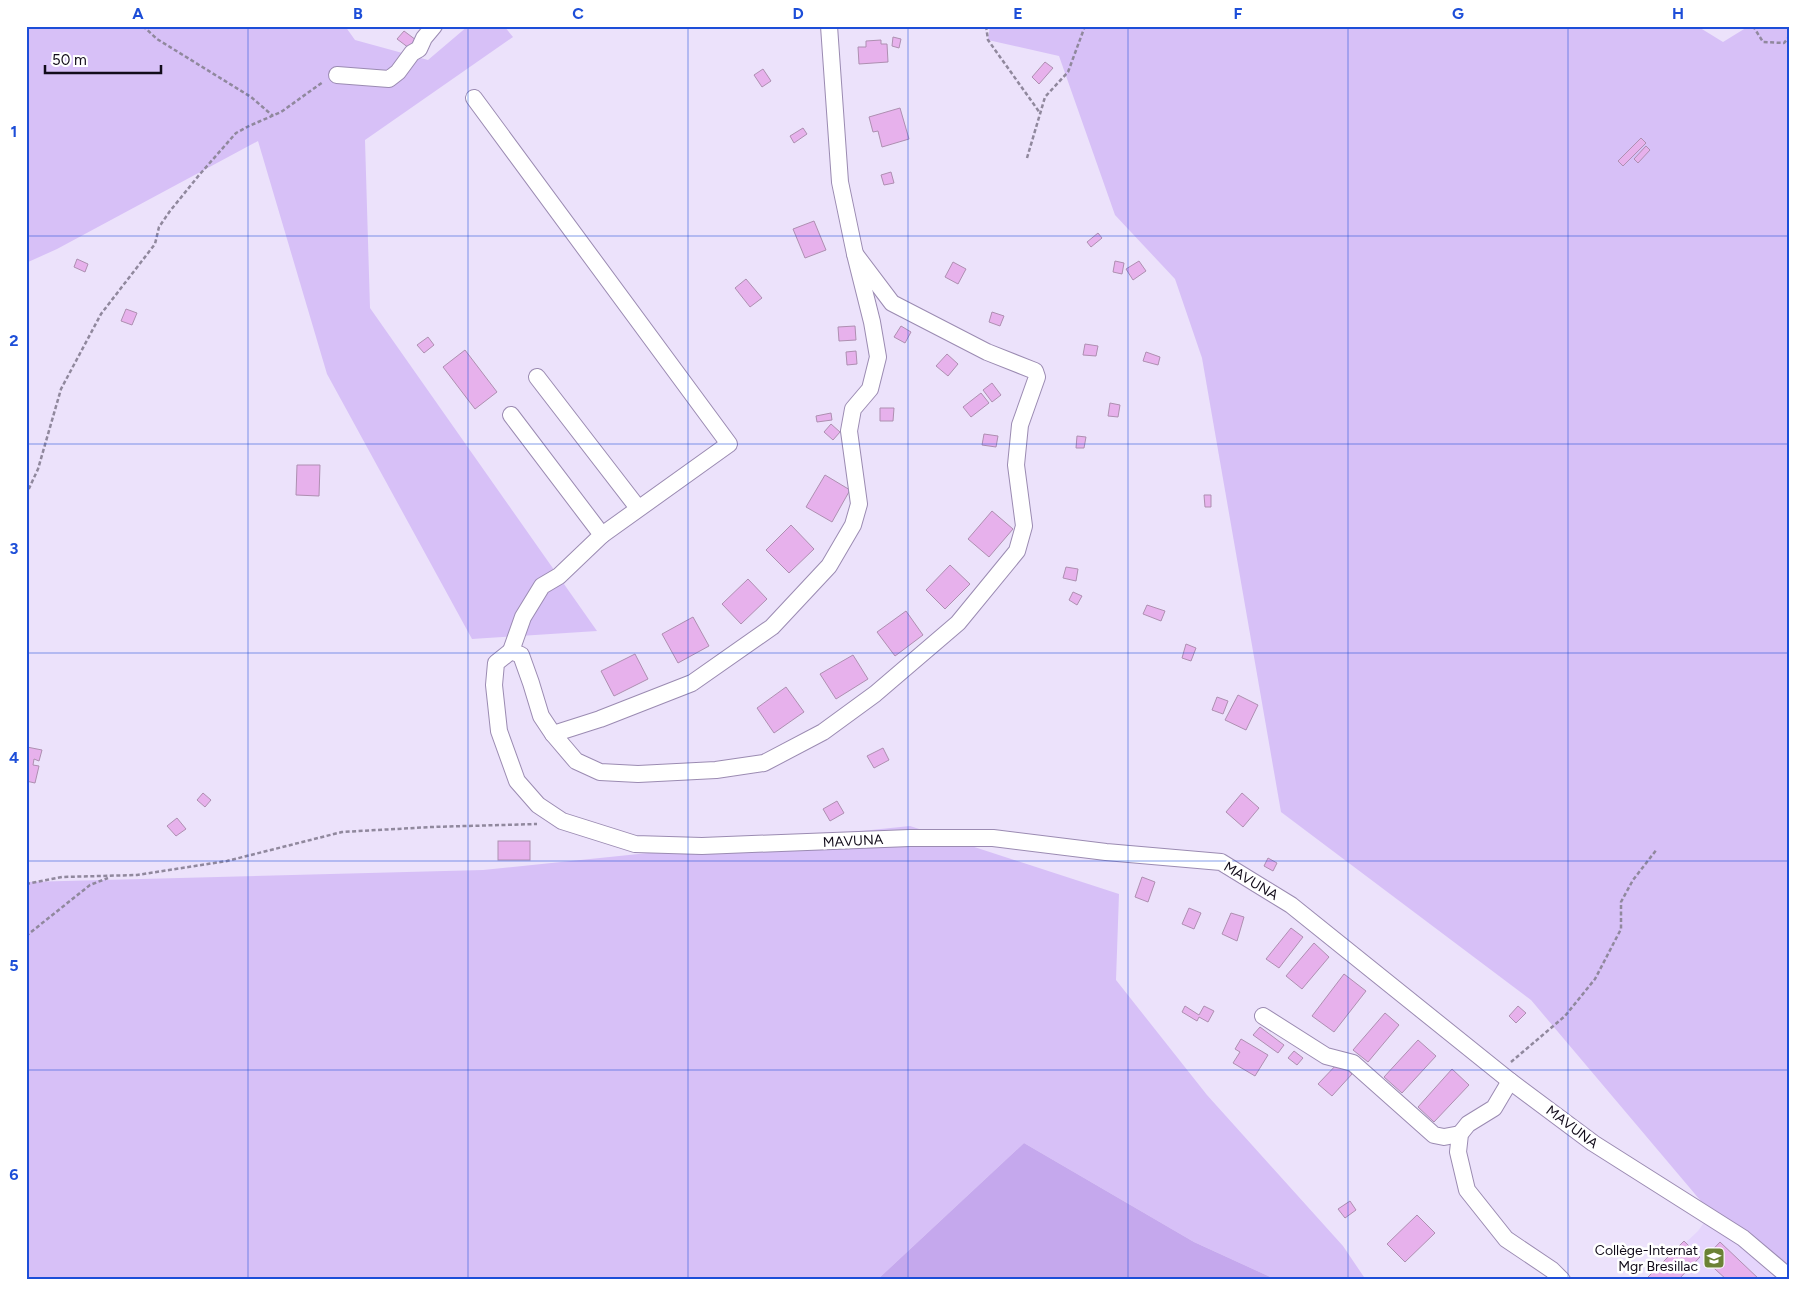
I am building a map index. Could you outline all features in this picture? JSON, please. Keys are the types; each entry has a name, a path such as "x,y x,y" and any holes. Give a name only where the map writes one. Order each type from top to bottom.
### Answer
{"street":[{"path":"337,75 389,78 398,72 412,53 419,49 424,38 434,26"},
{"path":"553,734 692,683 772,627 830,566 853,525 859,504 849,431 853,409 870,389 878,357 872,322 854,254 840,182 829,26"},
{"path":"474,98 729,444 638,508 602,536 559,576 542,586 523,617 511,650 521,655 541,716 553,734 576,761 600,772 638,774 716,770 764,763 823,732 875,694 958,623 1017,551 1024,526 1016,465 1020,425 1037,374 1033,370 987,352 892,303 854,254"},
{"path":"537,377 638,508"},
{"path":"511,415 602,536"},
{"name":"MAVUNA","path":"511,650 496,663 494,684 499,731 517,781 538,805 562,821 635,844 702,846 910,838 993,838 1106,852 1221,862 1291,905 1504,1077 1609,1154 1744,1238 1789,1277"},
{"path":"1263,1016 1326,1056 1353,1063 1434,1135 1444,1137 1460,1134"},
{"path":"1504,1077 1494,1108 1468,1124 1460,1134 1458,1152 1467,1190 1506,1239 1552,1270 1562,1280"}],"path":[{"path":"143,26 157,39 251,96 273,116"},
{"path":"986,26 988,40 1040,114"},
{"path":"1027,158 1045,96 1068,72 1085,26"},
{"path":"1753,26 1763,42 1784,43 1789,38"},
{"path":"26,495 38,469 61,389 101,314 155,244 159,227 170,211 236,133 273,116 321,82 337,75"},
{"path":"26,936 90,885 106,878 227,861 342,832 430,827 530,825 562,821"},
{"path":"1504,1077 1565,1016 1595,979 1621,929 1621,902 1633,880 1657,849"},
{"path":"26,884 62,877 125,875"}],"shaded area":[{"path":"26,26 345,26 355,40 428,60 468,26 504,26 513,37 365,140 370,308 597,631 472,639 327,374 258,141 57,249 26,263"},
{"path":"990,26 1697,26 1723,42 1749,26 1789,26 1789,1280 1711,1213 1531,1000 1281,812 1202,358 1175,279 1115,215 1059,56 988,40"},
{"path":"910,826 1119,894 1116,980 1207,1095 1343,1246 1366,1280 1277,1280 1194,1242 1024,1143 877,1280 26,1280 26,882 483,870"},
{"path":"1024,1143 1194,1242 1277,1280 877,1280"},
{"name":"Collège-Internat Mgr Bresillac","path":"1711,1213 1781,1280 1646,1280 1698,1231"}],"building":[{"path":"404,31 416,40 409,48 397,39"},
{"path":"893,37 901,39 899,48 892,46"},
{"path":"881,40 881,44 887,44 888,62 859,64 858,47 866,47 866,41"},
{"path":"1045,62 1053,68 1039,84 1032,77"},
{"path":"763,69 771,81 762,87 754,75"},
{"path":"900,108 909,139 882,147 878,131 873,132 869,117"},
{"path":"803,128 807,134 794,143 790,136"},
{"path":"1641,138 1646,143 1623,166 1618,161"},
{"path":"1646,146 1650,150 1638,163 1634,159"},
{"path":"891,172 894,183 884,185 881,175"},
{"path":"814,221 826,250 805,258 793,229"},
{"path":"1098,233 1102,238 1091,247 1087,242"},
{"path":"77,259 88,264 85,272 74,267"},
{"path":"1115,261 1124,263 1122,274 1113,272"},
{"path":"1139,261 1146,271 1133,280 1126,269"},
{"path":"953,262 966,269 958,284 945,277"},
{"path":"746,279 762,298 750,307 735,288"},
{"path":"126,309 137,313 132,325 121,321"},
{"path":"992,312 1004,316 1000,326 989,322"},
{"path":"855,326 856,340 839,341 838,327"},
{"path":"901,326 911,332 905,343 894,337"},
{"path":"428,337 434,345 424,353 417,345"},
{"path":"1085,344 1098,346 1096,356 1083,355"},
{"path":"465,350 497,392 475,409 443,367"},
{"path":"856,351 857,364 847,365 846,352"},
{"path":"1146,352 1160,357 1158,365 1143,361"},
{"path":"947,354 958,364 948,376 936,366"},
{"path":"992,383 1001,395 992,402 983,390"},
{"path":"981,393 989,403 971,417 963,407"},
{"path":"1110,403 1120,405 1118,417 1108,416"},
{"path":"880,408 894,408 893,421 880,421"},
{"path":"831,413 832,420 817,422 816,416"},
{"path":"831,424 840,432 833,440 824,432"},
{"path":"984,434 998,436 996,447 982,445"},
{"path":"1077,436 1086,437 1084,448 1076,448"},
{"path":"297,465 320,465 319,496 296,495"},
{"path":"825,475 850,490 832,522 806,507"},
{"path":"1204,495 1211,495 1211,507 1205,507"},
{"path":"992,511 1013,529 989,557 968,539"},
{"path":"791,525 814,549 789,573 766,550"},
{"path":"950,565 970,584 945,609 926,590"},
{"path":"1066,567 1078,569 1076,581 1063,578"},
{"path":"748,579 767,599 741,624 722,604"},
{"path":"1073,592 1082,596 1077,605 1069,600"},
{"path":"1147,605 1165,611 1161,621 1143,614"},
{"path":"906,611 923,635 895,656 877,632"},
{"path":"693,617 709,646 678,663 662,634"},
{"path":"1186,644 1196,648 1191,661 1182,658"},
{"path":"635,654 648,679 614,696 601,671"},
{"path":"853,655 868,679 836,699 820,674"},
{"path":"786,687 804,712 774,733 757,708"},
{"path":"1238,695 1258,705 1246,730 1225,720"},
{"path":"1217,697 1228,701 1223,714 1212,710"},
{"path":"27,747 42,750 39,761 34,759 33,765 39,766 35,783 26,781"},
{"path":"883,748 889,760 874,768 867,756"},
{"path":"203,793 211,800 205,807 197,800"},
{"path":"1242,793 1259,808 1243,827 1226,812"},
{"path":"837,801 844,813 830,821 823,809"},
{"path":"177,818 186,829 176,836 167,826"},
{"path":"498,841 530,841 530,860 498,860"},
{"path":"1268,858 1277,863 1273,871 1264,866"},
{"path":"1142,877 1155,882 1148,902 1135,897"},
{"path":"1189,908 1201,913 1194,929 1182,924"},
{"path":"1231,913 1244,917 1237,941 1222,934"},
{"path":"1291,928 1303,937 1279,968 1266,959"},
{"path":"1314,943 1329,957 1302,989 1286,976"},
{"path":"1344,974 1366,991 1334,1032 1312,1016"},
{"path":"1185,1006 1199,1015 1204,1006 1214,1011 1208,1022 1199,1017 1197,1021 1182,1012"},
{"path":"1518,1006 1526,1013 1516,1023 1509,1016"},
{"path":"1385,1013 1399,1025 1368,1062 1353,1050"},
{"path":"1260,1027 1284,1045 1278,1053 1253,1035"},
{"path":"1241,1039 1268,1055 1255,1076 1233,1063 1240,1052 1235,1049"},
{"path":"1418,1040 1436,1056 1402,1093 1384,1077"},
{"path":"1294,1051 1303,1058 1297,1065 1288,1058"},
{"path":"1339,1062 1352,1074 1332,1096 1318,1084"},
{"path":"1452,1069 1469,1085 1434,1122 1418,1107"},
{"path":"1350,1201 1356,1210 1345,1218 1338,1209"},
{"path":"1417,1215 1435,1233 1405,1262 1387,1244"},
{"path":"1684,1241 1700,1257 1678,1280 1645,1280"},
{"path":"1720,1242 1760,1280 1727,1280 1704,1259"}],"place":[{"name":"Collège-Internat Mgr Bresillac","path":"1714,1258"}]}
